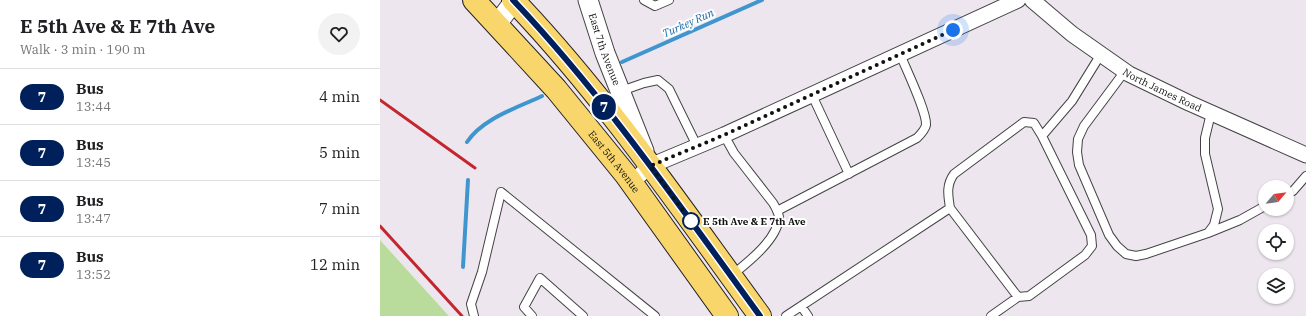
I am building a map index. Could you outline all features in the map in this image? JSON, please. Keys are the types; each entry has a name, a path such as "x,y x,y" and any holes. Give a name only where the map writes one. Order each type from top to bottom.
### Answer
{"main road":[{"name":"East 5th Avenue","path":"474,0 556,89 631,183 727,316"},
{"path":"514,0 595,96 650,166 760,316"}],"street":[{"path":"497,24 514,0"},
{"name":"East 7th Avenue","path":"588,0 605,53 650,166"},
{"path":"631,183 650,166 724,135 1018,0"},
{"name":"North James Road","path":"1032,0 1072,34 1126,71 1211,113 1305,153"}],"lane":[{"path":"644,0 655,6 669,0"},
{"path":"777,211 918,138 923,132 926,124 924,114 900,54"},
{"path":"1042,136 1072,101 1101,54"},
{"path":"1126,71 1084,126 1078,139 1077,152 1079,165 1109,235 1117,246 1126,254 1136,256 1208,234 1240,220 1258,210"},
{"path":"621,91 644,82 658,80 669,89 696,146"},
{"path":"812,95 849,174"},
{"path":"1208,234 1214,225 1218,209 1205,154 1205,138 1211,113"},
{"path":"991,316 1018,297 1029,296 1085,255 1092,246 1091,235 1042,136 1034,123 1024,122 954,174 949,181 947,190 950,208 1018,297"},
{"path":"724,135 734,153 777,211 779,218 774,232 758,254 731,276"},
{"path":"1294,190 1306,176"},
{"path":"474,316 471,304 482,272 501,192 655,316"},
{"path":"786,316 950,208"},
{"path":"532,316 524,307 540,278 583,316"},
{"path":"801,306 808,316"}],"shaded area":[{"path":"380,0 1306,0 1306,316 449,316 380,240"}],"green space":[{"path":"380,240 449,316 380,316"}],"waterway":[{"name":"Turkey Run","path":"622,62 762,0"},
{"name":"Turkey Run","path":"467,142 482,126 491,120 542,96"},
{"name":"Turkey Run","path":"463,267 468,180"}],"railway":[{"path":"380,100 475,168"},
{"path":"380,226 462,316"}],"bus line":[{"name":"7","path":"513,0 526,13 630,139 760,316"}],"place":[{"name":"E 5th Ave & E 7th Ave","path":"691,221"}],"route":[{"path":"691,221 650,166 724,135 953,30"}]}
